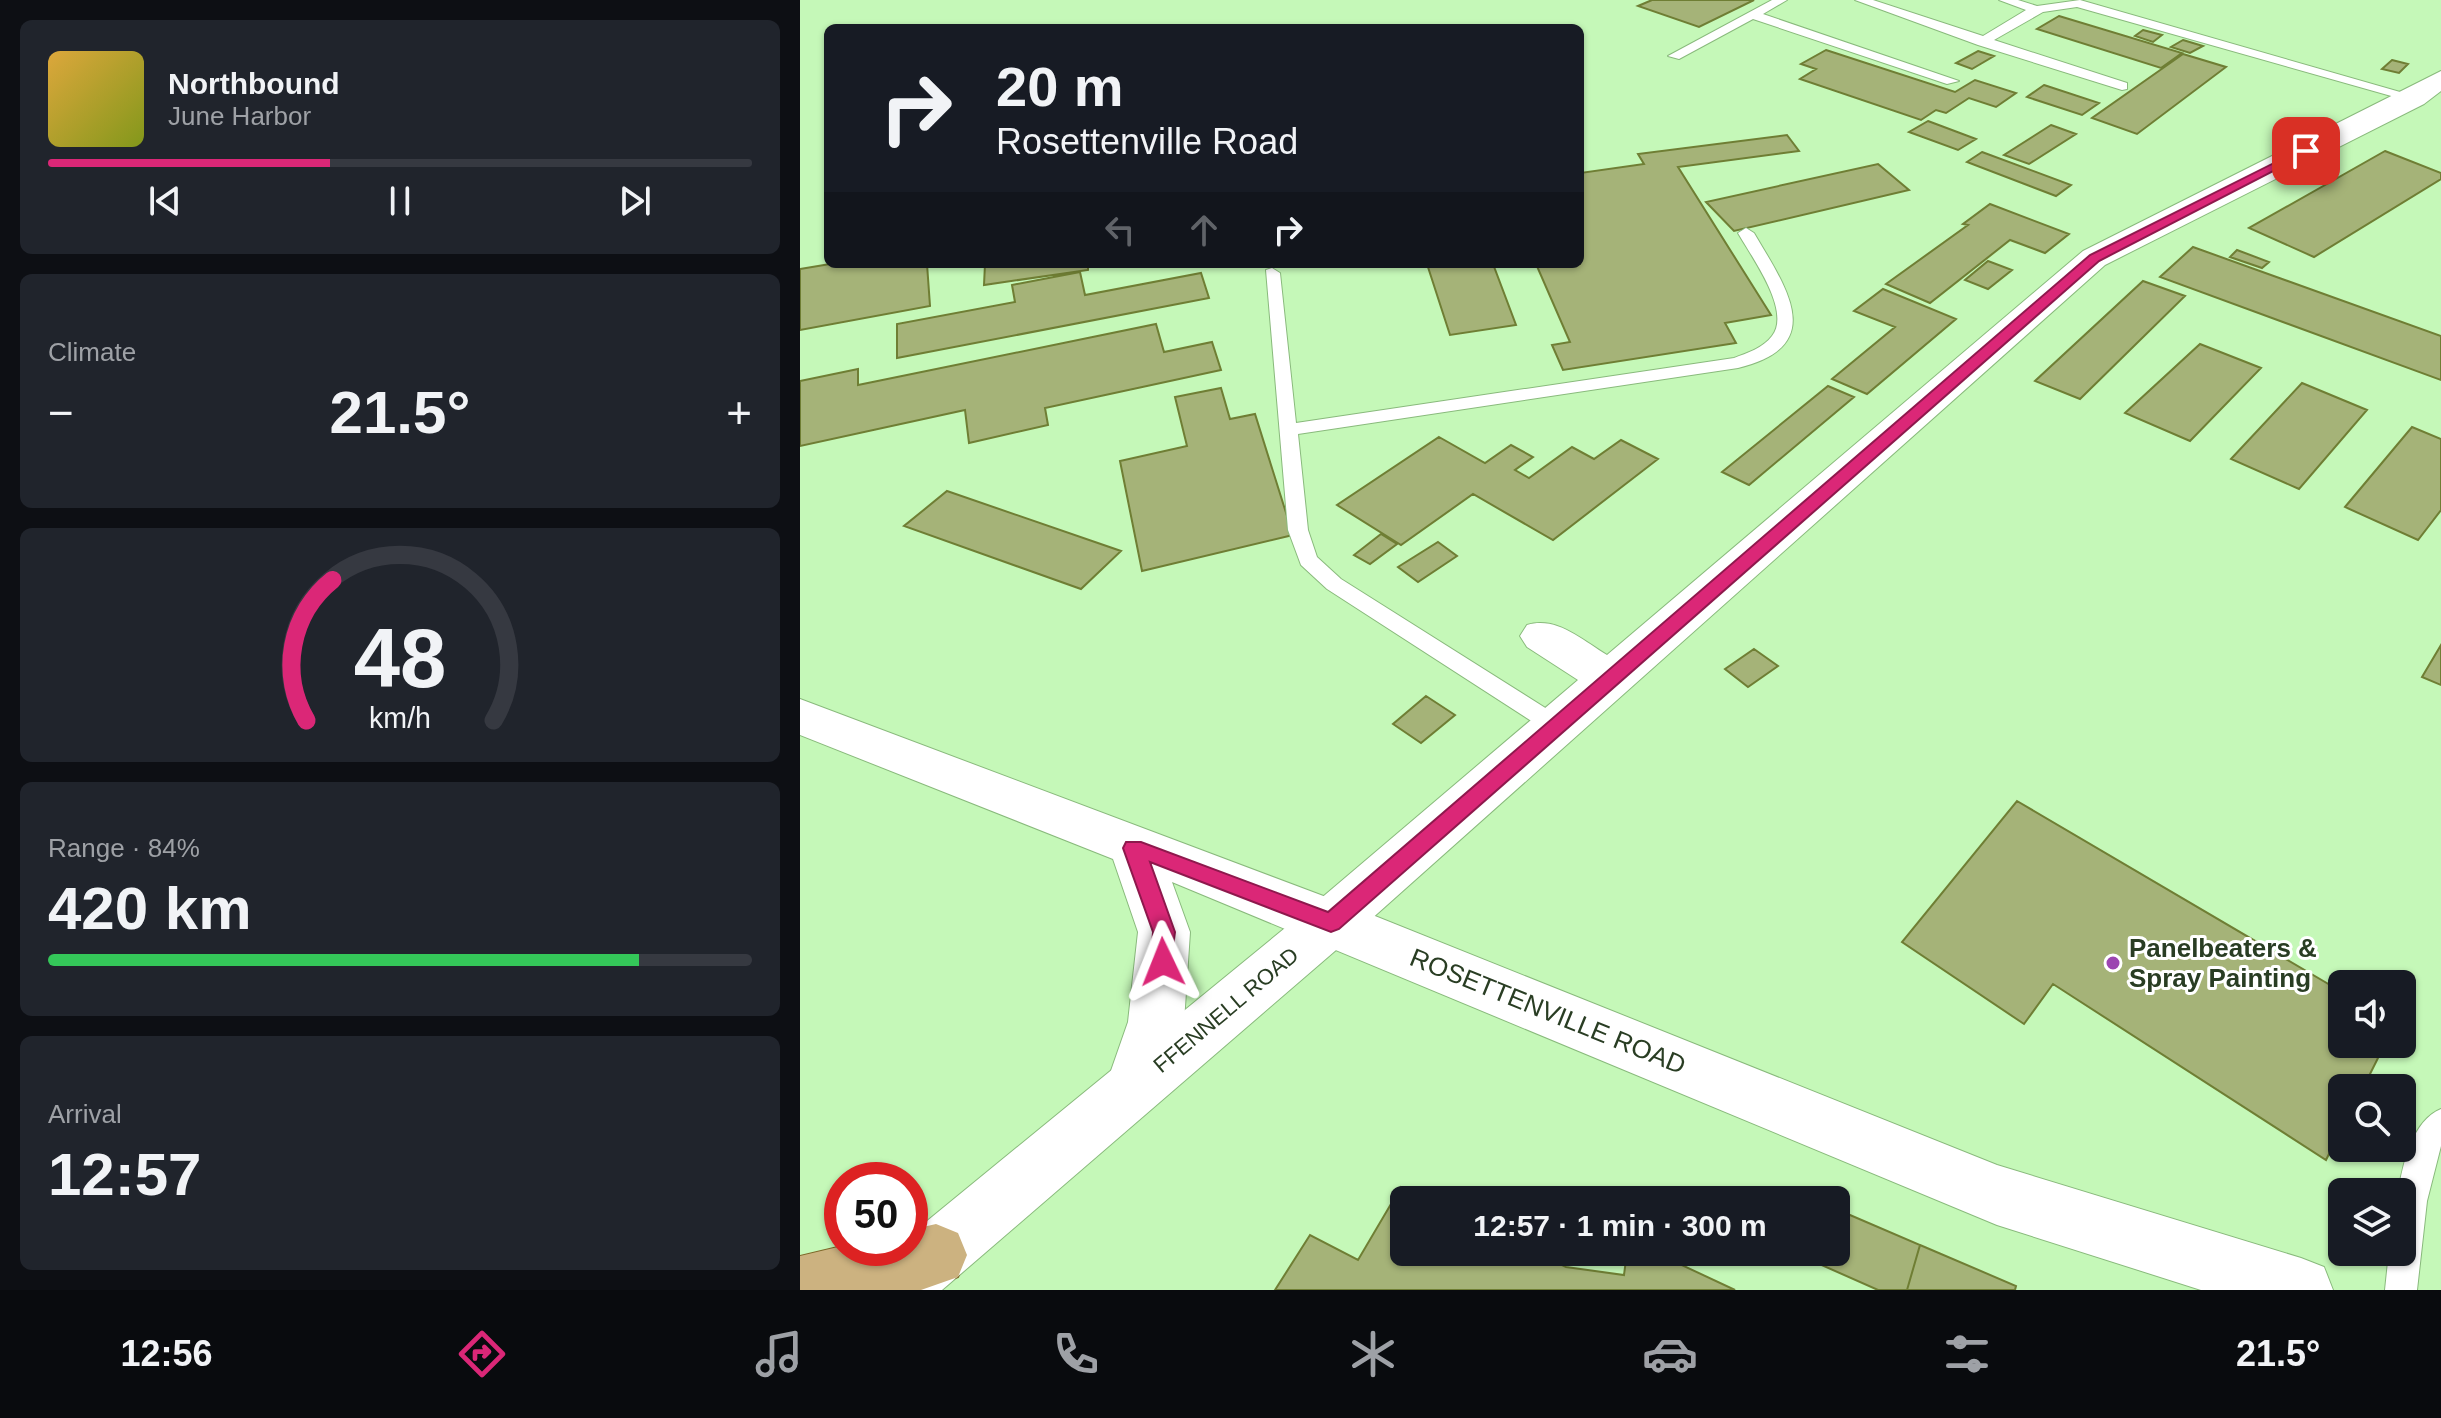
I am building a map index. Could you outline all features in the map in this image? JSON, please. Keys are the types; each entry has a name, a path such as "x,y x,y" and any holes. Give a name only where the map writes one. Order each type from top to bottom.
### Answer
{"main road":[{"path":"800,1288 918,1274"}],"street":[{"name":"FFENNELL ROAD","path":"918,1274 1135,1085 1613,680 2094,258 2414,98 2441,79"},
{"path":"1542,636 1613,680"},
{"name":"ROSETTENVILLE ROAD","path":"800,716 1331,922 1997,1195 2301,1290"},
{"path":"1134,848 1164,932 1156,1022 1135,1085"}],"lane":[{"path":"1674,56 1781,0"},
{"path":"1861,0 2122,86"},
{"path":"2005,0 2035,9"},
{"path":"1982,42 2035,9 2062,2 2096,6 2414,98"},
{"path":"1752,15 1952,81"},
{"path":"1287,430 1738,363 1761,355 1778,343 1788,330 1788,312 1746,233"},
{"path":"1272,273 1298,530 1308,560 1362,603 1558,727"},
{"path":"2401,1290 2420,1156 2433,1130 2441,1123"}],"building":[{"path":"1652,0 1754,0 1699,27 1638,6"},
{"path":"2059,16 2182,53 2161,68 2037,29"},
{"path":"2143,30 2162,35 2153,42 2135,36"},
{"path":"2183,40 2203,46 2190,53 2171,47"},
{"path":"1826,50 1955,92 1975,80 2016,93 1996,107 1969,98 1946,113 1936,110 1921,120 1800,79 1816,69 1801,64"},
{"path":"1978,51 1994,56 1972,69 1956,63"},
{"path":"2183,54 2226,67 2137,134 2092,118"},
{"path":"2392,60 2408,64 2399,73 2382,69"},
{"path":"2044,85 2099,103 2082,115 2027,97"},
{"path":"1928,121 1976,139 1958,150 1909,132"},
{"path":"2051,125 2076,134 2029,164 2004,155"},
{"path":"1787,135 1799,151 1678,167 1771,315 1725,323 1736,343 1563,370 1552,345 1570,342 1538,268 1584,268 1584,172 1644,164 1638,154"},
{"path":"2385,151 2441,173 2441,179 2314,257 2249,228"},
{"path":"1982,152 2071,185 2056,196 1967,162"},
{"path":"1878,164 1909,190 1734,231 1706,202"},
{"path":"1990,204 2069,234 2045,253 2010,240 1930,303 1886,284 1968,225 1963,224"},
{"path":"2193,247 2441,336 2441,380 2160,277"},
{"path":"2237,250 2269,262 2262,268 2230,257"},
{"path":"1988,261 2012,270 1988,289 1965,280"},
{"path":"824,265 824,268 927,268 930,306 800,330 800,269"},
{"path":"985,268 1088,268 1088,270 984,285"},
{"path":"1428,268 1495,268 1516,325 1450,335"},
{"path":"1080,272 1085,295 1201,273 1209,298 897,358 897,324 1015,302 1012,285"},
{"path":"2143,281 2185,296 2080,399 2035,381"},
{"path":"1883,289 1956,319 1867,394 1832,379 1895,327 1854,311"},
{"path":"1156,324 1164,352 1212,342 1221,370 1045,408 1048,425 969,443 965,410 800,446 800,381 858,369 858,385"},
{"path":"2200,344 2261,368 2190,441 2125,413"},
{"path":"2302,383 2367,410 2299,489 2231,459"},
{"path":"1828,386 1854,397 1749,485 1722,472"},
{"path":"1221,388 1230,419 1255,414 1293,535 1142,571 1120,461 1187,446 1175,397"},
{"path":"2412,427 2441,439 2441,510 2418,540 2345,507"},
{"path":"1439,437 1485,463 1511,445 1533,457 1515,470 1529,478 1572,447 1594,459 1621,440 1658,459 1553,540 1473,494 1401,545 1337,505"},
{"path":"947,491 1121,551 1081,589 904,526"},
{"path":"1381,534 1397,544 1370,564 1354,555"},
{"path":"1438,542 1457,556 1418,582 1398,567"},
{"path":"2441,645 2441,685 2422,677"},
{"path":"1754,649 1778,666 1748,687 1725,669"},
{"path":"1426,696 1455,715 1421,743 1393,724"},
{"name":"Panelbeaters & Spray Painting","path":"2017,801 2328,984 2328,1058 2378,1058 2370,1074 2328,1074 2326,1160 2053,984 2024,1024 1902,942"},
{"path":"1390,1206 1390,1266 1564,1266 1624,1275 1625,1266 1684,1266 1735,1290 1275,1290 1310,1235 1358,1260"},
{"path":"1850,1215 1920,1245 1907,1290 1878,1290 1824,1266 1850,1266"},
{"path":"1920,1245 2016,1286 2015,1290 1907,1290"}],"place":[{"name":"Panelbeaters & Spray Painting","path":"2113,963"}],"route":[{"path":"1163,962 1164,932 1134,848 1331,922 1786,530 2094,258 2116,244 2306,151"}]}
